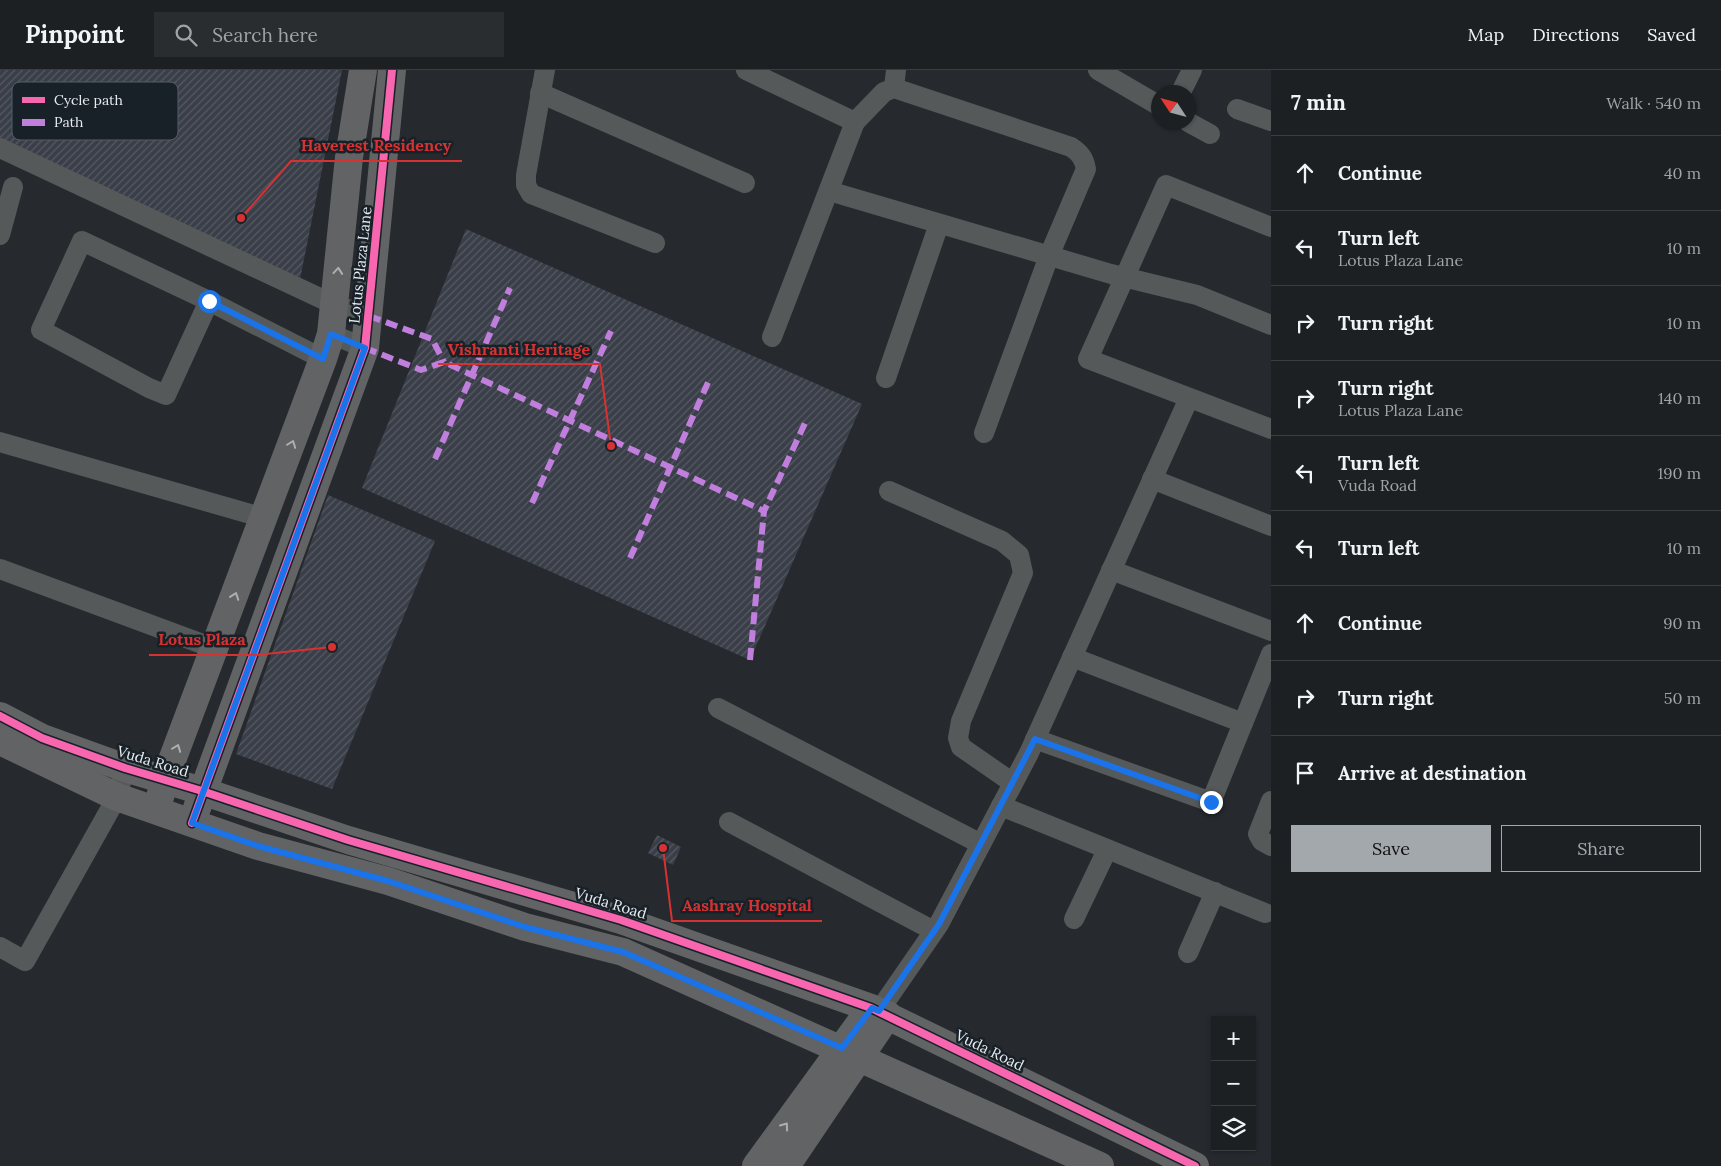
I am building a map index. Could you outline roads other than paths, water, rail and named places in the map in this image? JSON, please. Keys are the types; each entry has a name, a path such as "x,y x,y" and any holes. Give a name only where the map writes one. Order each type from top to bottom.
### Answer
{"street":[{"name":"Lotus Plaza Lane","path":"157,811 165,779 216,649 331,334 349,157 363,70"},
{"name":"Lotus Plaza Lane","path":"192,823 202,791 365,348 392,70"},
{"path":"545,70 526,174 526,185 531,194 655,243"},
{"path":"746,70 855,122"},
{"path":"1098,70 1151,101"},
{"path":"1184,85 1192,70"},
{"path":"772,337 855,122 895,79 1071,147 1080,153 1086,169 1049,256 984,433"},
{"path":"540,93 745,183"},
{"path":"1237,109 1271,121"},
{"path":"1196,126 1210,134"},
{"path":"0,148 335,305 369,316"},
{"path":"1271,227 1166,185 1088,359 1271,429"},
{"path":"0,235 13,187"},
{"path":"828,191 1124,278 1197,295 1271,325"},
{"path":"886,378 939,224"},
{"path":"209,301 166,395 149,388 40,330 82,242 209,301 323,359"},
{"path":"331,334 365,348"},
{"path":"786,1166 838,1071 934,931 1001,806 1035,739 1189,398"},
{"path":"0,442 264,518"},
{"path":"1152,479 1271,526"},
{"path":"889,491 1002,541 1019,555 1023,573 961,721 958,738 961,747 1013,783"},
{"path":"0,569 216,649"},
{"path":"1111,570 1271,631"},
{"path":"1035,739 1211,802 1271,654"},
{"path":"1072,656 1243,723"},
{"path":"718,708 981,844"},
{"name":"Vuda Road","path":"0,716 42,738 125,768 165,779 348,840 496,882 639,926 879,1011 1195,1166"},
{"path":"0,741 117,797 258,846 388,881 525,927 623,952 838,1071 995,1120 1100,1166"},
{"path":"0,947 25,961 117,797 125,768"},
{"path":"1271,801 1258,834 1262,841 1271,846"},
{"path":"1001,806 1266,912"},
{"path":"729,822 934,931"},
{"path":"1074,919 1107,850"},
{"path":"1188,953 1215,892"},
{"path":"756,1166 838,1071"}],"place":[{"name":"Haverest Residency","path":"241,218"},
{"name":"Vishranti Heritage","path":"611,446"},
{"name":"Lotus Plaza","path":"332,647"},
{"name":"Aashray Hospital","path":"663,848"}]}
